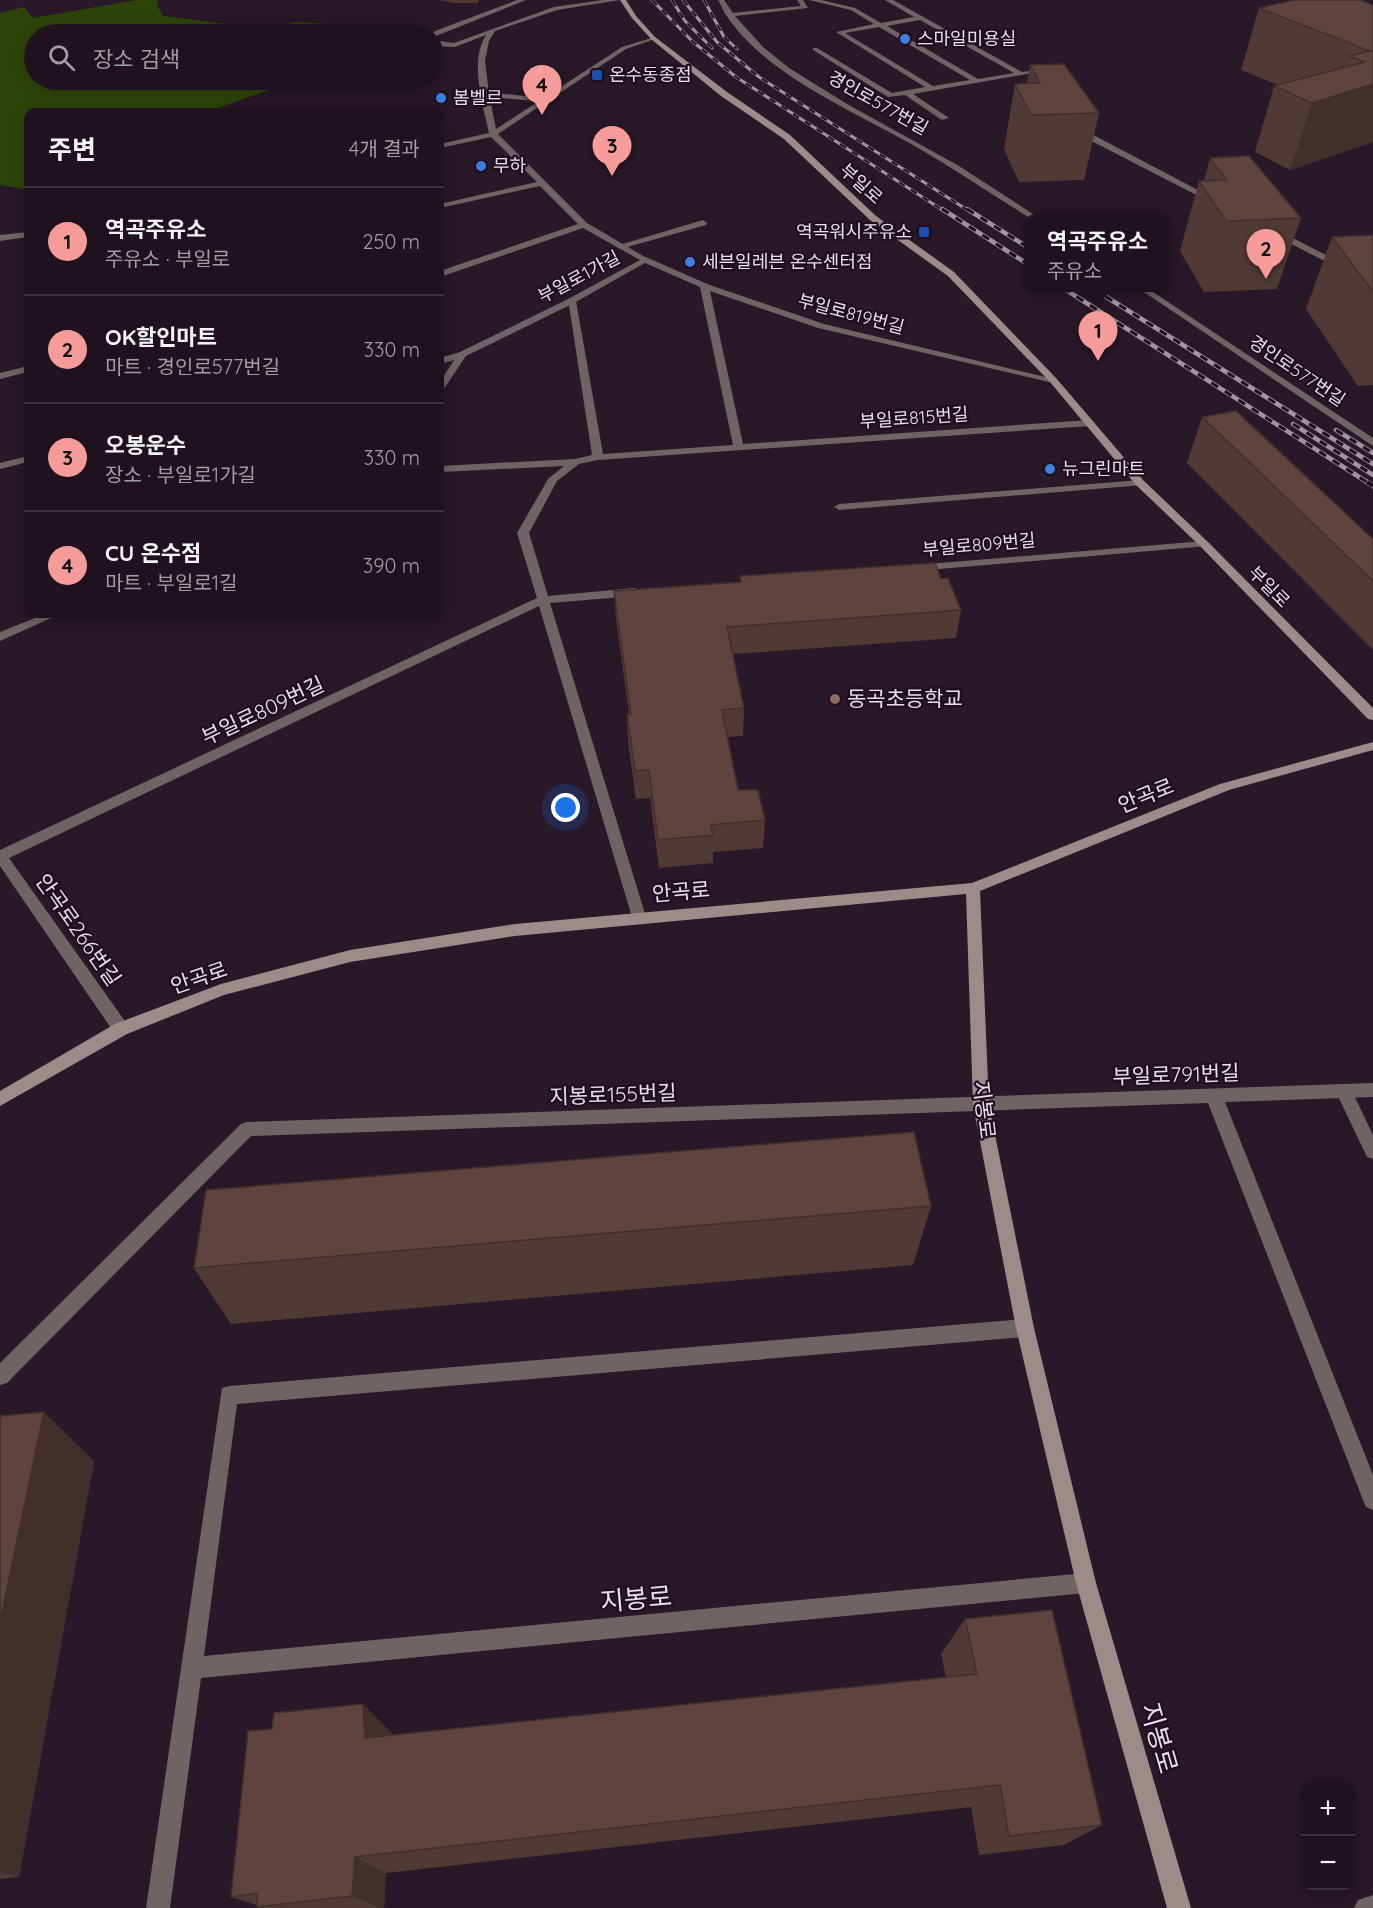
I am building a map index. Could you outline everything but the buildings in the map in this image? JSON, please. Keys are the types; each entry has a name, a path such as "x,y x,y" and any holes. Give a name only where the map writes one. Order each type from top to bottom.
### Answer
{"street":[{"path":"444,29 523,0"},
{"path":"444,45 455,45 556,8 617,0"},
{"name":"부일로","path":"623,0 653,38 724,94 787,137 873,218 951,274 1053,380 1140,483 1204,544 1373,716"},
{"name":"경인로577번길","path":"721,0 729,15 760,50 800,78 931,152 1027,214"},
{"path":"729,15 807,7 800,0"},
{"path":"812,0 853,9 978,82"},
{"path":"888,0 1021,74"},
{"path":"921,18 839,32 933,89"},
{"path":"493,30 486,41 482,61 485,94 493,134"},
{"path":"444,145 493,134 624,48 653,38"},
{"path":"815,49 891,95 1047,70"},
{"path":"906,93 945,118"},
{"path":"485,94 545,100"},
{"path":"1067,124 1225,206"},
{"name":"부일로1가길","path":"493,134 584,225 646,260"},
{"path":"444,205 543,183"},
{"path":"620,246 702,223"},
{"path":"444,273 584,225"},
{"path":"1267,228 1373,283"},
{"path":"0,238 24,235"},
{"name":"부일로1가길","path":"444,360 463,354 571,302 646,260"},
{"name":"부일로819번길","path":"646,260 704,286 821,326 1053,380"},
{"path":"704,286 739,449"},
{"name":"경인로577번길","path":"1148,292 1373,443"},
{"path":"571,302 598,457"},
{"path":"444,382 463,354"},
{"path":"0,376 24,370"},
{"name":"부일로815번길","path":"444,469 575,462 598,457 1090,423"},
{"path":"0,466 24,460"},
{"path":"575,462 553,479 523,533 639,917"},
{"path":"839,507 1140,483"},
{"name":"부일로809번길","path":"908,569 1204,544"},
{"name":"부일로809번길","path":"0,856 542,600 648,591"},
{"path":"0,637 45,618"},
{"name":"안곡로","path":"0,1099 121,1029 221,990 350,956 516,930 973,888 1225,787 1373,746"},
{"name":"안곡로266번길","path":"0,856 121,1029"},
{"name":"지봉로","path":"973,888 981,1105 1025,1328 1086,1583 1179,1908"},
{"name":"부일로791번길","path":"981,1105 1373,1090"},
{"path":"1344,1092 1373,1152"},
{"path":"1214,1096 1373,1500"},
{"name":"지봉로155번길","path":"0,1376 248,1129 981,1105"},
{"path":"158,1908 229,1395 1025,1328"},
{"name":"지봉로","path":"192,1668 1086,1583"},
{"path":"1366,1908 1373,1907"}],"green space":[{"path":"136,0 157,0 163,16 226,24 24,24 24,90 269,90 218,108 24,108 24,189 0,185 0,13 24,7 33,18"},
{"path":"296,22 327,24 287,24"}],"railway":[{"path":"652,0 692,41 736,77 944,211"},
{"path":"672,0 685,21 712,48"},
{"path":"683,0 717,42 759,77 969,211"},
{"path":"704,0 724,37 737,49"},
{"path":"942,209 1024,262"},
{"path":"967,209 1024,245"},
{"path":"1069,292 1370,484"},
{"path":"1098,292 1373,464"},
{"path":"1293,424 1373,475"},
{"path":"1336,430 1373,453"}],"place":[{"name":"스마일미용실","path":"905,39"},
{"name":"온수동종점","path":"597,75"},
{"name":"봄벨르","path":"441,98"},
{"name":"CU 온수점","path":"542,115"},
{"name":"무하","path":"481,166"},
{"name":"오봉운수","path":"612,176"},
{"name":"역곡워시주유소","path":"924,232"},
{"name":"세븐일레븐 온수센터점","path":"690,262"},
{"name":"OK할인마트","path":"1266,279"},
{"name":"역곡주유소","path":"1098,361"},
{"name":"뉴그린마트","path":"1050,469"},
{"name":"동곡초등학교","path":"835,699"}]}
